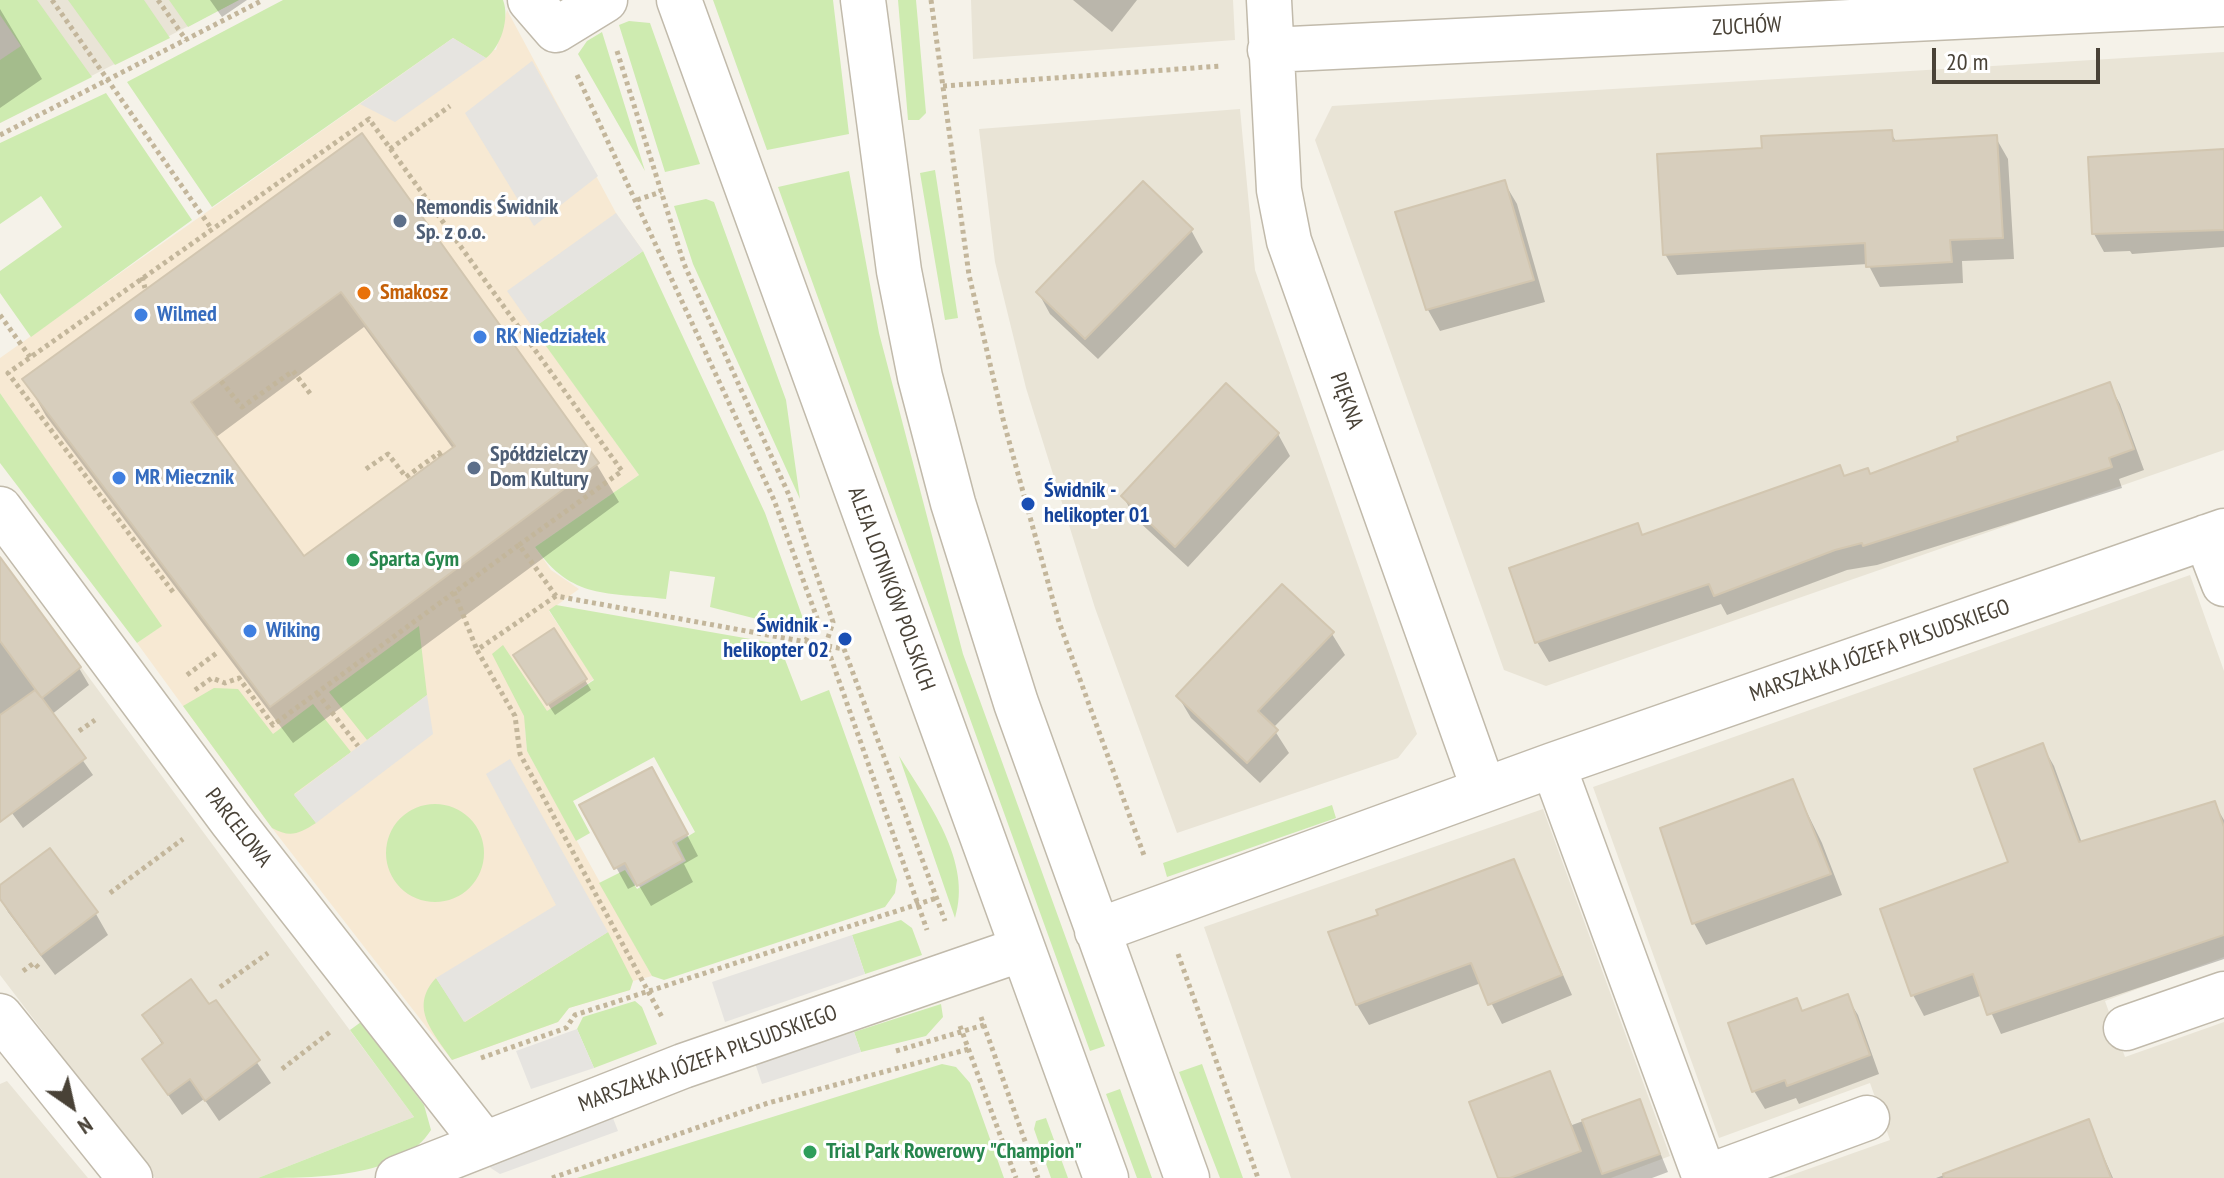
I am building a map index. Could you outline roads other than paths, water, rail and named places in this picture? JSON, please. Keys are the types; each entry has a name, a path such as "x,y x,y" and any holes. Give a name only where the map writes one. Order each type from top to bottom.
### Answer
{"street":[{"name":"ALEJA LOTNIKÓW POLSKICH","path":"679,0 1106,1178"},
{"path":"863,0 899,271 930,417 994,638 1187,1178"},
{"name":"PIĘKNA","path":"1269,0 1279,190 1289,241 1484,790"},
{"path":"543,15 603,1"},
{"name":"ZUCHÓW","path":"1270,56 2224,4"},
{"name":"PARCELOWA","path":"0,509 15,556 223,810 483,1142"},
{"name":"MARSZAŁKA JÓZEFA PIŁSUDSKIEGO","path":"1097,931 1553,765 2215,534 2224,584"},
{"path":"1553,765 1705,1178 1867,1118"},
{"name":"MARSZAŁKA JÓZEFA PIŁSUDSKIEGO","path":"398,1178 483,1142 683,1066 1022,949"},
{"path":"2126,1028 2224,994"},
{"path":"0,1016 130,1178"}],"place":[{"name":"Remondis Świdnik Sp. z o.o.","path":"400,221"},
{"name":"Smakosz","path":"364,293"},
{"name":"Wilmed","path":"141,315"},
{"name":"RK Niedziałek","path":"480,337"},
{"name":"Spółdzielczy Dom Kultury","path":"474,468"},
{"name":"MR Miecznik","path":"119,478"},
{"name":"Świdnik - helikopter 01","path":"1028,504"},
{"name":"Sparta Gym","path":"353,560"},
{"name":"Wiking","path":"250,631"},
{"name":"Świdnik - helikopter 02","path":"845,639"},
{"name":"Trial Park Rowerowy \"Champion\"","path":"810,1152"}]}
